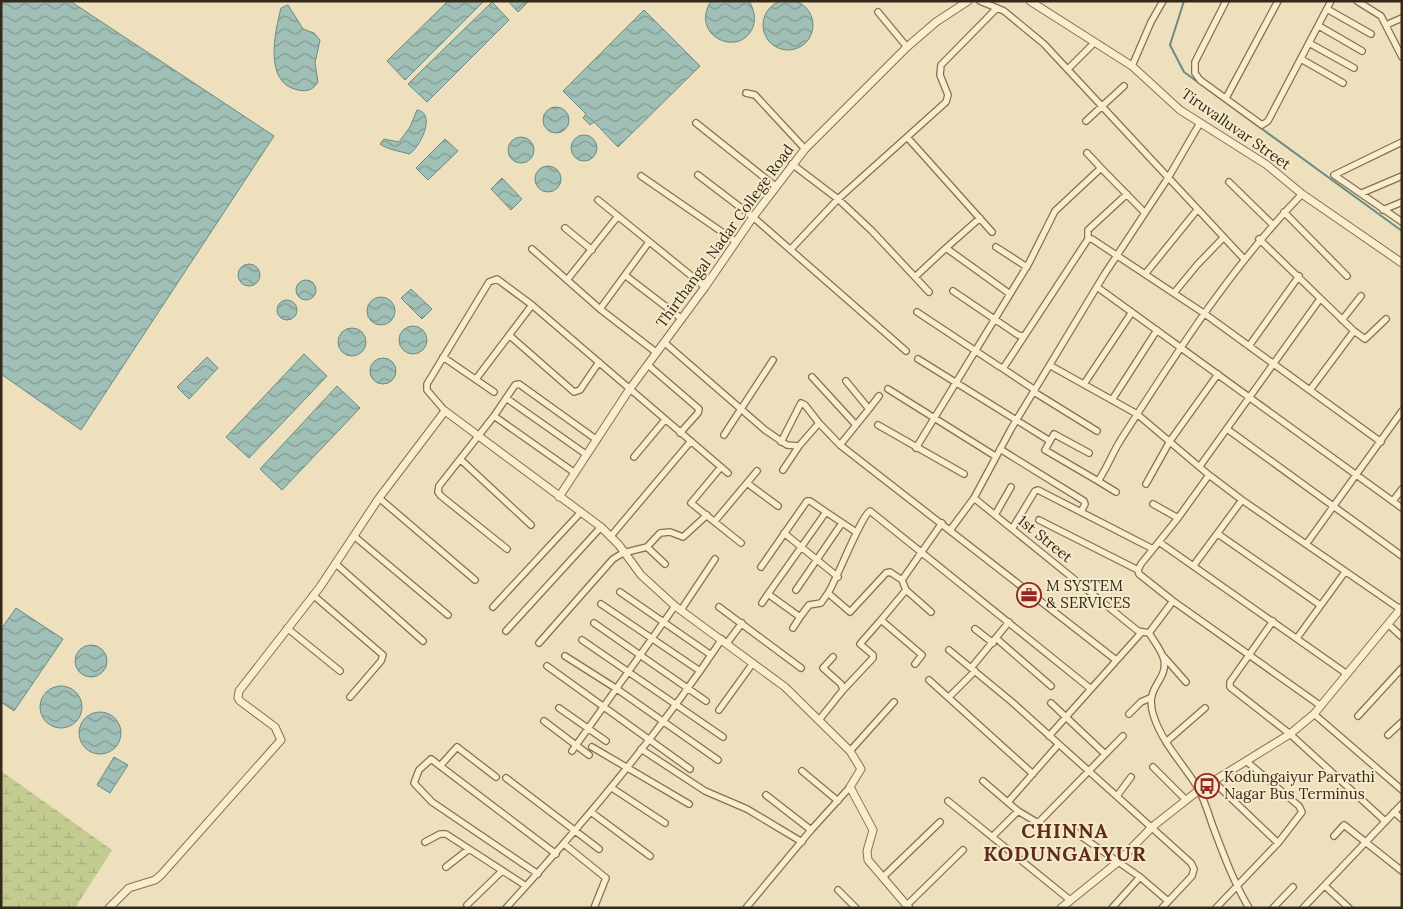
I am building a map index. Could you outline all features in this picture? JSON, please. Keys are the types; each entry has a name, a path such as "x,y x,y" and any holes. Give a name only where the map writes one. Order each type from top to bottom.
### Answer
{"street":[{"name":"Thirthangal Nadar College Road","path":"559,497 629,390 792,164 907,46 936,22 968,1"},
{"path":"980,1 998,8 1033,33 1244,259"},
{"name":"Tiruvalluvar Street","path":"1030,1 1132,66 1180,110 1267,165 1302,194 1402,263"},
{"path":"1132,66 1151,22 1163,1"},
{"path":"1226,1 1194,68 1200,80 1257,122 1266,124 1331,1"},
{"path":"1226,98 1278,1"},
{"path":"1357,1 1381,16 1402,57"},
{"path":"791,249 838,199 948,100 939,71 941,65 998,8"},
{"path":"1327,10 1371,34"},
{"path":"878,12 907,46"},
{"path":"1386,25 1402,18"},
{"path":"1319,26 1362,51"},
{"path":"1068,69 1094,43"},
{"path":"1309,43 1354,68"},
{"path":"1301,59 1344,84"},
{"path":"1086,121 1124,86"},
{"path":"746,93 755,95 805,149"},
{"path":"696,123 775,186"},
{"path":"951,530 974,498 1016,420 1051,366 1117,254 1168,178 1200,123"},
{"path":"907,137 992,232"},
{"path":"1402,142 1335,174 1335,178 1362,193 1382,210 1402,222"},
{"path":"1087,153 1145,213"},
{"path":"792,164 838,199 929,292"},
{"path":"916,448 1027,267 1043,238 1052,214 1101,168"},
{"path":"698,175 791,249 906,351"},
{"path":"641,176 735,241"},
{"path":"1362,193 1402,176"},
{"path":"1229,182 1272,224"},
{"path":"1002,368 1088,239 1088,230 1127,194"},
{"path":"1098,481 1138,414 1182,347 1244,259 1272,224 1302,194"},
{"path":"598,200 705,287"},
{"path":"1382,210 1402,202"},
{"path":"1146,273 1197,210"},
{"path":"1284,212 1347,276"},
{"path":"567,280 618,216"},
{"path":"915,277 980,218"},
{"path":"565,228 592,250"},
{"path":"1174,293 1224,238"},
{"path":"1088,239 1096,240 1146,273 1381,442"},
{"path":"1259,239 1342,320 1365,339 1386,319"},
{"path":"600,309 650,242"},
{"path":"946,248 1010,294"},
{"path":"996,248 1027,267"},
{"path":"532,249 600,309 657,353"},
{"path":"626,276 682,319"},
{"path":"1249,346 1299,276"},
{"path":"728,473 691,441 664,421 532,305 500,281 492,280 426,387 445,411 601,527 611,536 641,575 678,608 785,687 850,752 861,769 850,788 811,830 750,906"},
{"path":"1097,287 1402,508"},
{"path":"953,291 1018,335 1024,336"},
{"path":"1342,320 1361,296"},
{"path":"1200,466 1251,398 1320,299"},
{"path":"476,379 532,305"},
{"path":"917,312 1096,431"},
{"path":"1084,384 1132,312"},
{"path":"1112,400 1157,330"},
{"path":"1310,390 1354,331"},
{"path":"509,335 574,392 580,390 599,362"},
{"path":"665,342 781,442 795,447 799,446"},
{"path":"443,357 494,392"},
{"path":"918,359 954,384 1050,441"},
{"path":"724,435 773,360"},
{"path":"648,365 699,409 698,413 680,433"},
{"path":"1051,366 1138,414 1209,475 1242,500 1307,543 1345,572 1401,608 1389,625 1314,714 1290,734 1199,790 1152,827 1118,862 1061,908"},
{"path":"1146,484 1170,441 1218,374"},
{"path":"812,378 856,425"},
{"path":"846,381 869,409"},
{"path":"507,549 439,494 439,486 480,436 515,385 521,385 597,440"},
{"path":"888,389 995,456"},
{"path":"840,445 880,396"},
{"path":"506,398 587,455"},
{"path":"781,442 801,403 805,405 840,445 1116,660"},
{"path":"110,908 129,888 140,883 155,880 161,875 281,740 275,727 238,698 239,691 336,564 379,498 445,411"},
{"path":"1307,543 1356,474 1400,419 1402,411"},
{"path":"494,416 575,473"},
{"path":"634,457 664,421"},
{"path":"783,470 799,446 819,423"},
{"path":"878,425 964,474"},
{"path":"1227,429 1402,556"},
{"path":"1088,453 1054,434 1045,450 1116,492"},
{"path":"611,536 691,441"},
{"path":"1000,449 1084,501 1081,512"},
{"path":"461,460 531,525"},
{"path":"721,467 691,503 741,543"},
{"path":"715,521 757,471"},
{"path":"1138,570 1209,475"},
{"path":"747,483 778,506"},
{"path":"995,515 1011,487"},
{"path":"1393,501 1402,489"},
{"path":"1012,528 1036,490 1153,549"},
{"path":"379,498 475,580"},
{"name":"1st Street","path":"974,498 1141,633"},
{"path":"761,567 807,501 810,500 856,532"},
{"path":"1194,565 1242,500"},
{"path":"1154,504 1178,518"},
{"path":"793,628 809,605 821,603 828,593 838,577 856,532 866,513 870,511 1091,689"},
{"path":"493,607 581,512"},
{"path":"762,603 826,512"},
{"path":"539,643 613,559 623,553 647,547 660,533 670,532 684,537 706,515"},
{"path":"1039,520 1138,570 1142,577 1173,601 1321,706"},
{"path":"796,590 842,522"},
{"path":"902,580 942,523"},
{"path":"506,632 601,527"},
{"path":"784,534 838,577"},
{"path":"1218,534 1320,606"},
{"path":"354,536 448,615"},
{"path":"1159,542 1347,674"},
{"path":"647,547 665,564"},
{"path":"574,748 651,639 678,608 715,559"},
{"path":"336,564 423,641"},
{"path":"828,593 850,612 886,573 890,572 902,580 906,590 931,612"},
{"path":"1296,638 1345,572"},
{"path":"819,720 843,690 873,658 874,655 860,643 906,590"},
{"path":"620,592 711,655"},
{"path":"768,594 800,617"},
{"path":"313,595 383,655 381,661 350,697"},
{"path":"1149,633 1173,601"},
{"path":"601,604 700,671"},
{"path":"719,607 801,668"},
{"path":"881,620 922,654 915,664"},
{"path":"1273,621 1230,682 1230,687 1290,734 1385,821"},
{"path":"949,697 1009,622"},
{"path":"594,623 688,687 706,702"},
{"path":"506,908 556,854 612,788 711,655 742,623"},
{"path":"1389,625 1402,637"},
{"path":"287,628 340,671"},
{"path":"975,629 995,641 1050,686"},
{"path":"1049,736 1141,633 1149,633"},
{"path":"1149,633 1164,657 1186,682"},
{"path":"582,640 723,737"},
{"path":"949,650 973,669 1191,863 1194,869 1192,876 1162,908"},
{"path":"565,656 617,689 718,760"},
{"path":"833,657 823,668 841,684 843,690"},
{"path":"1164,657 1163,672 1150,698 1154,718 1166,742 1199,790 1236,886 1249,908"},
{"path":"719,710 754,663"},
{"path":"547,666 690,769"},
{"path":"1358,716 1402,668"},
{"path":"929,680 1033,774"},
{"path":"1129,714 1141,702 1150,698"},
{"path":"850,752 894,702"},
{"path":"1051,703 1104,753"},
{"path":"559,708 606,741"},
{"path":"1166,742 1205,708"},
{"path":"1314,714 1402,790"},
{"path":"544,721 574,748 589,756"},
{"path":"1388,735 1402,722"},
{"path":"983,781 1018,811 1038,823 1087,770 1123,736"},
{"path":"1008,802 1058,746"},
{"path":"440,766 457,747 496,777"},
{"path":"592,747 689,804"},
{"path":"641,749 705,791 752,811 802,842"},
{"path":"538,874 432,802 418,790 414,783 419,770 431,759 556,854"},
{"path":"1216,908 1278,843 1298,819 1301,808 1246,761"},
{"path":"1154,767 1186,800"},
{"path":"802,771 838,801"},
{"path":"1117,796 1131,777"},
{"path":"506,778 599,849"},
{"path":"1214,782 1278,843"},
{"path":"612,788 665,823"},
{"path":"850,788 873,830 867,851 868,860 908,906 963,850"},
{"path":"766,795 811,830"},
{"path":"948,801 1070,900"},
{"path":"1303,908 1402,804"},
{"path":"992,837 1018,811"},
{"path":"591,812 650,856"},
{"path":"1394,812 1402,819"},
{"path":"883,877 940,822"},
{"path":"1334,836 1344,825 1402,871"},
{"path":"1074,832 1140,878 1168,901"},
{"path":"425,842 443,833 526,886"},
{"path":"564,844 606,878 594,908"},
{"path":"446,867 469,848"},
{"path":"467,906 502,871"},
{"path":"1112,908 1140,878"},
{"path":"1324,886 1349,908"},
{"path":"1273,908 1293,887"},
{"path":"838,890 856,908"}],"green space":[{"path":"1,771 112,850 75,908 1,908"}],"water":[{"path":"788,0 806,7 813,25 806,43 788,50 770,43 763,25 770,7"},
{"path":"1,1 70,1 274,136 81,430 1,374"},
{"path":"448,1 484,1 405,80 387,61"},
{"path":"508,1 529,1 518,12"},
{"path":"711,1 749,1 753,10 754,20 753,27 747,37 738,41 728,42 719,39 711,33 706,24 706,13"},
{"path":"492,2 509,20 427,102 408,84"},
{"path":"288,5 303,29 314,33 320,40 315,63 318,82 312,89 304,91 287,85 280,78 276,67 274,55 276,30 281,8"},
{"path":"644,10 700,66 618,147 594,122 590,125 583,118 586,114 563,91"},
{"path":"556,107 565,111 569,120 565,129 556,133 547,129 543,120 547,111"},
{"path":"417,110 426,117 426,124 422,138 413,151 409,154 380,144 384,139 399,142 410,127"},
{"path":"584,135 593,139 597,148 593,157 584,161 575,157 571,148 575,139"},
{"path":"521,137 530,141 534,150 530,159 521,163 512,159 508,150 512,141"},
{"path":"445,139 458,151 428,180 416,168"},
{"path":"548,166 557,170 561,179 557,188 548,192 539,188 535,179 539,170"},
{"path":"502,178 522,199 511,210 491,189"},
{"path":"249,264 257,267 260,275 257,283 249,286 241,283 238,275 241,267"},
{"path":"306,280 313,283 316,290 313,297 306,300 299,297 296,290 299,283"},
{"path":"411,289 432,309 422,319 401,298"},
{"path":"381,297 391,301 395,311 391,321 381,325 371,321 367,311 371,301"},
{"path":"287,300 294,303 297,310 294,317 287,320 280,317 277,310 280,303"},
{"path":"413,326 423,330 427,340 423,350 413,354 403,350 399,340 403,330"},
{"path":"352,328 362,332 366,342 362,352 352,356 342,352 338,342 342,332"},
{"path":"304,354 327,376 249,458 226,437"},
{"path":"207,357 218,368 189,399 177,387"},
{"path":"383,358 393,361 396,371 393,381 383,384 373,381 370,371 373,361"},
{"path":"337,386 360,408 282,490 260,469"},
{"path":"16,608 63,639 14,711 1,702 1,629"},
{"path":"91,645 97,646 102,650 106,655 106,667 102,672 97,676 91,677 85,676 80,672 76,667 75,661 76,655 80,650 85,646"},
{"path":"57,686 65,686 76,692 82,707 76,722 65,728 57,728 46,722 40,711 40,703 46,692"},
{"path":"100,712 115,718 121,733 115,748 100,754 85,748 79,733 85,718"},
{"path":"114,757 128,765 110,793 97,785"}],"waterway":[{"path":"1184,1 1170,45 1184,72 1402,231"}],"place":[{"name":"M SYSTEM & SERVICES","path":"1029,595"},
{"name":"Kodungaiyur Parvathi Nagar Bus Terminus","path":"1207,786"}],"district":[{"name":"CHINNA KODUNGAIYUR","path":"1065,842"}]}
